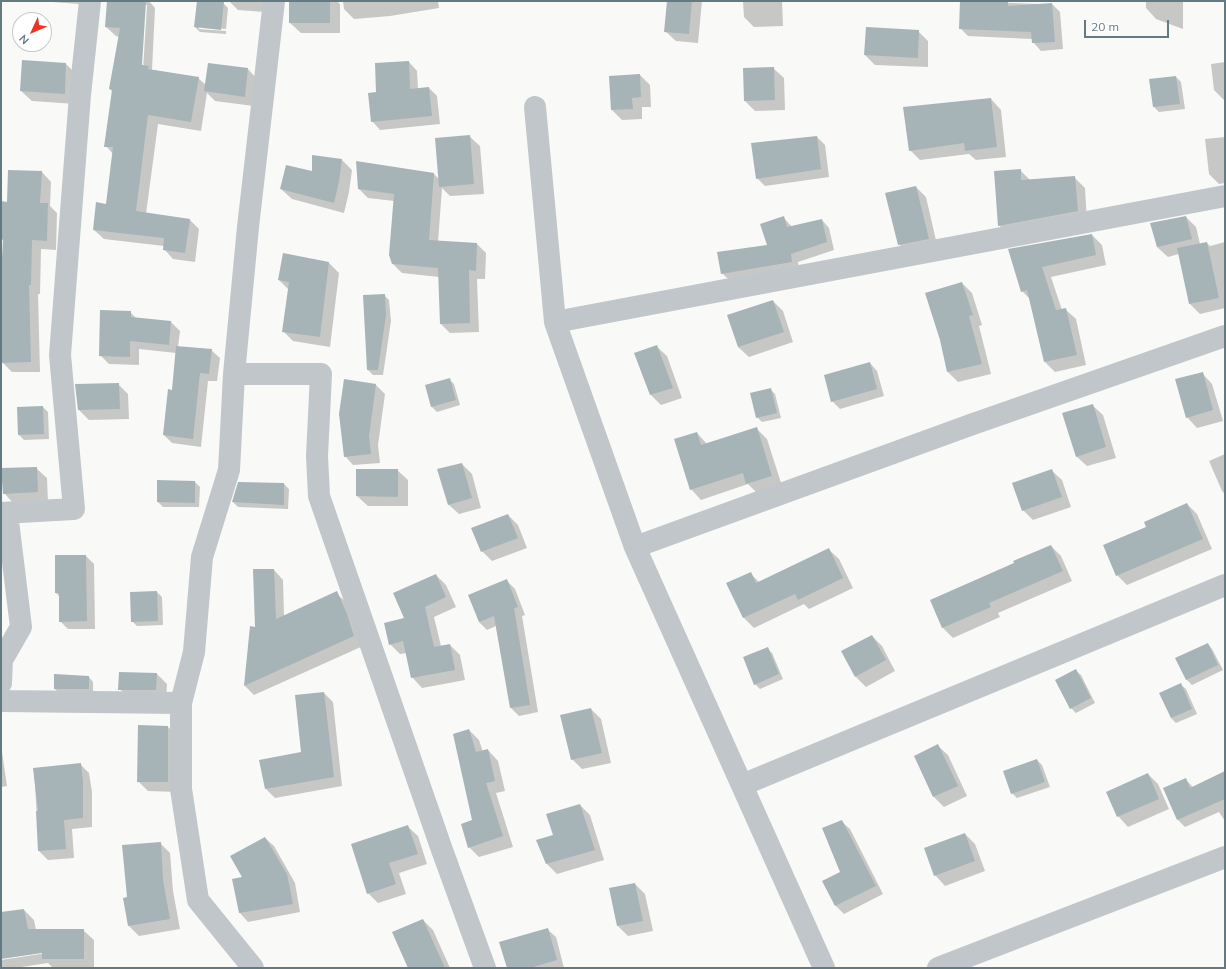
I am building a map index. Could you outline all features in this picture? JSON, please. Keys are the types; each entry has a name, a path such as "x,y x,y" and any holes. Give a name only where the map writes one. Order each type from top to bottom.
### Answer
{"street":[{"path":"1,683 2,660 21,627 4,513 74,509 60,355 80,95 90,1"},
{"path":"253,968 198,900 181,789 181,704 194,652 202,557 229,470 234,374 248,227 274,1"},
{"path":"536,108 555,322 635,547 824,968"},
{"path":"555,322 1225,196"},
{"path":"635,547 966,427 1225,336"},
{"path":"234,374 321,374 317,456 319,496 485,968"},
{"path":"742,785 1225,585"},
{"path":"1,701 181,704"},
{"path":"938,968 1225,857"}],"building":[{"path":"107,1 146,1 142,65 149,66 148,69 199,77 191,122 148,115 136,211 190,219 185,253 163,250 164,238 93,230 96,202 106,204 113,147 104,147 112,90 109,89 120,28 105,27"},
{"path":"197,1 224,1 221,30 194,27"},
{"path":"289,1 330,1 330,23 289,23"},
{"path":"667,1 692,1 689,34 664,32"},
{"path":"960,1 1008,1 1008,6 1052,3 1055,42 1032,43 1031,32 959,29"},
{"path":"866,27 919,30 918,58 864,55"},
{"path":"22,60 66,63 65,94 20,91"},
{"path":"409,61 410,89 429,87 432,116 371,122 368,93 376,92 375,63"},
{"path":"208,63 248,68 245,97 204,91"},
{"path":"774,67 775,100 744,101 743,68"},
{"path":"640,74 641,97 632,98 633,109 611,110 609,76"},
{"path":"1176,76 1180,104 1153,107 1149,79"},
{"path":"991,98 997,147 965,151 964,143 909,151 903,107"},
{"path":"470,135 474,184 439,187 435,138"},
{"path":"817,136 821,169 756,179 751,143"},
{"path":"312,155 342,159 334,203 280,189 286,165 312,171"},
{"path":"356,161 434,173 429,240 477,243 476,271 469,270 470,323 440,324 438,268 392,264 389,255 394,194 358,189"},
{"path":"1021,169 1021,180 1075,176 1078,211 998,226 994,171"},
{"path":"8,170 42,171 40,203 48,203 47,241 32,240 31,285 29,285 31,362 1,363 1,277 3,239 1,239 1,201 7,202"},
{"path":"916,186 929,239 898,245 885,193"},
{"path":"784,216 787,227 822,219 827,242 791,254 792,262 721,274 717,252 767,245 760,224"},
{"path":"1186,216 1192,239 1157,247 1150,223"},
{"path":"1092,234 1096,255 1042,267 1056,310 1066,308 1077,355 1044,362 1027,290 1021,292 1008,249"},
{"path":"1207,242 1219,298 1189,304 1177,248"},
{"path":"283,253 329,262 320,337 282,332 289,282 278,280"},
{"path":"962,282 973,315 969,316 982,364 947,372 940,340 925,293"},
{"path":"385,294 386,315 378,370 367,370 363,295"},
{"path":"773,300 784,332 738,347 727,315"},
{"path":"100,310 131,311 131,317 171,321 169,345 130,341 130,357 99,356"},
{"path":"657,345 673,388 650,395 634,353"},
{"path":"176,346 212,349 209,374 200,373 193,439 163,435 168,389 172,390"},
{"path":"870,362 877,389 831,402 824,375"},
{"path":"1203,372 1213,410 1186,418 1175,379"},
{"path":"450,378 456,400 431,407 425,385"},
{"path":"344,379 376,384 369,436 371,454 344,457 339,414"},
{"path":"119,383 120,409 78,410 75,384"},
{"path":"771,388 777,413 756,418 750,393"},
{"path":"1093,404 1106,447 1076,457 1062,413"},
{"path":"43,406 44,434 18,435 17,407"},
{"path":"757,427 772,476 746,484 743,473 690,490 674,439 697,432 701,445"},
{"path":"462,463 472,498 448,505 437,469"},
{"path":"37,467 38,492 3,494 1,468"},
{"path":"356,469 398,469 398,497 356,496"},
{"path":"1052,469 1062,497 1022,511 1012,483"},
{"path":"157,480 195,481 195,503 157,502"},
{"path":"238,482 284,483 284,505 232,502"},
{"path":"1187,503 1203,539 1116,576 1103,545 1146,527 1144,522"},
{"path":"508,514 518,538 481,552 471,528"},
{"path":"1051,545 1063,571 989,603 991,607 942,628 930,600"},
{"path":"829,548 843,578 798,600 795,594 743,618 726,583 751,572 756,583"},
{"path":"55,555 86,555 87,621 59,622 59,593 55,593"},
{"path":"253,569 274,569 276,619 337,591 347,614 354,636 244,686 250,626 255,627"},
{"path":"436,574 446,597 425,607 434,647 450,644 455,670 411,678 403,641 389,645 384,623 404,618 393,593"},
{"path":"507,579 518,607 514,608 530,705 510,708 494,616 479,622 468,595"},
{"path":"157,591 158,621 131,622 130,592"},
{"path":"872,635 886,660 855,677 841,651"},
{"path":"1208,643 1218,665 1186,680 1175,658"},
{"path":"768,647 779,674 754,685 743,657"},
{"path":"1076,669 1091,698 1070,709 1055,680"},
{"path":"119,672 157,673 156,690 118,690"},
{"path":"54,674 89,676 89,689 54,689"},
{"path":"1181,683 1192,709 1171,718 1159,693"},
{"path":"324,692 334,777 265,789 259,760 301,752 295,695"},
{"path":"591,708 602,753 571,760 560,715"},
{"path":"138,725 168,726 168,782 137,782"},
{"path":"469,729 476,752 488,749 495,781 486,783 503,836 468,848 461,824 472,820 453,734"},
{"path":"938,744 958,786 933,797 914,756"},
{"path":"1037,759 1045,782 1011,794 1003,771"},
{"path":"81,763 83,782 83,818 64,820 66,849 38,851 36,811 38,811 33,768"},
{"path":"1225,771 1225,799 1177,820 1163,788 1186,778 1190,788"},
{"path":"1148,773 1159,799 1117,817 1106,792"},
{"path":"580,804 595,850 546,864 536,840 553,835 546,814"},
{"path":"842,820 876,886 835,906 822,881 840,872 822,828"},
{"path":"408,825 418,854 389,863 396,884 367,894 351,844"},
{"path":"965,833 975,861 934,876 924,848"},
{"path":"265,837 287,874 293,904 239,913 232,879 242,877 230,856"},
{"path":"161,842 163,880 170,919 128,926 123,898 127,897 122,845"},
{"path":"635,883 643,921 617,926 609,888"},
{"path":"24,909 28,929 84,929 84,959 42,959 42,953 1,959 1,912"},
{"path":"423,919 445,968 408,968 392,932"},
{"path":"548,928 557,960 530,968 507,968 499,942"}]}
